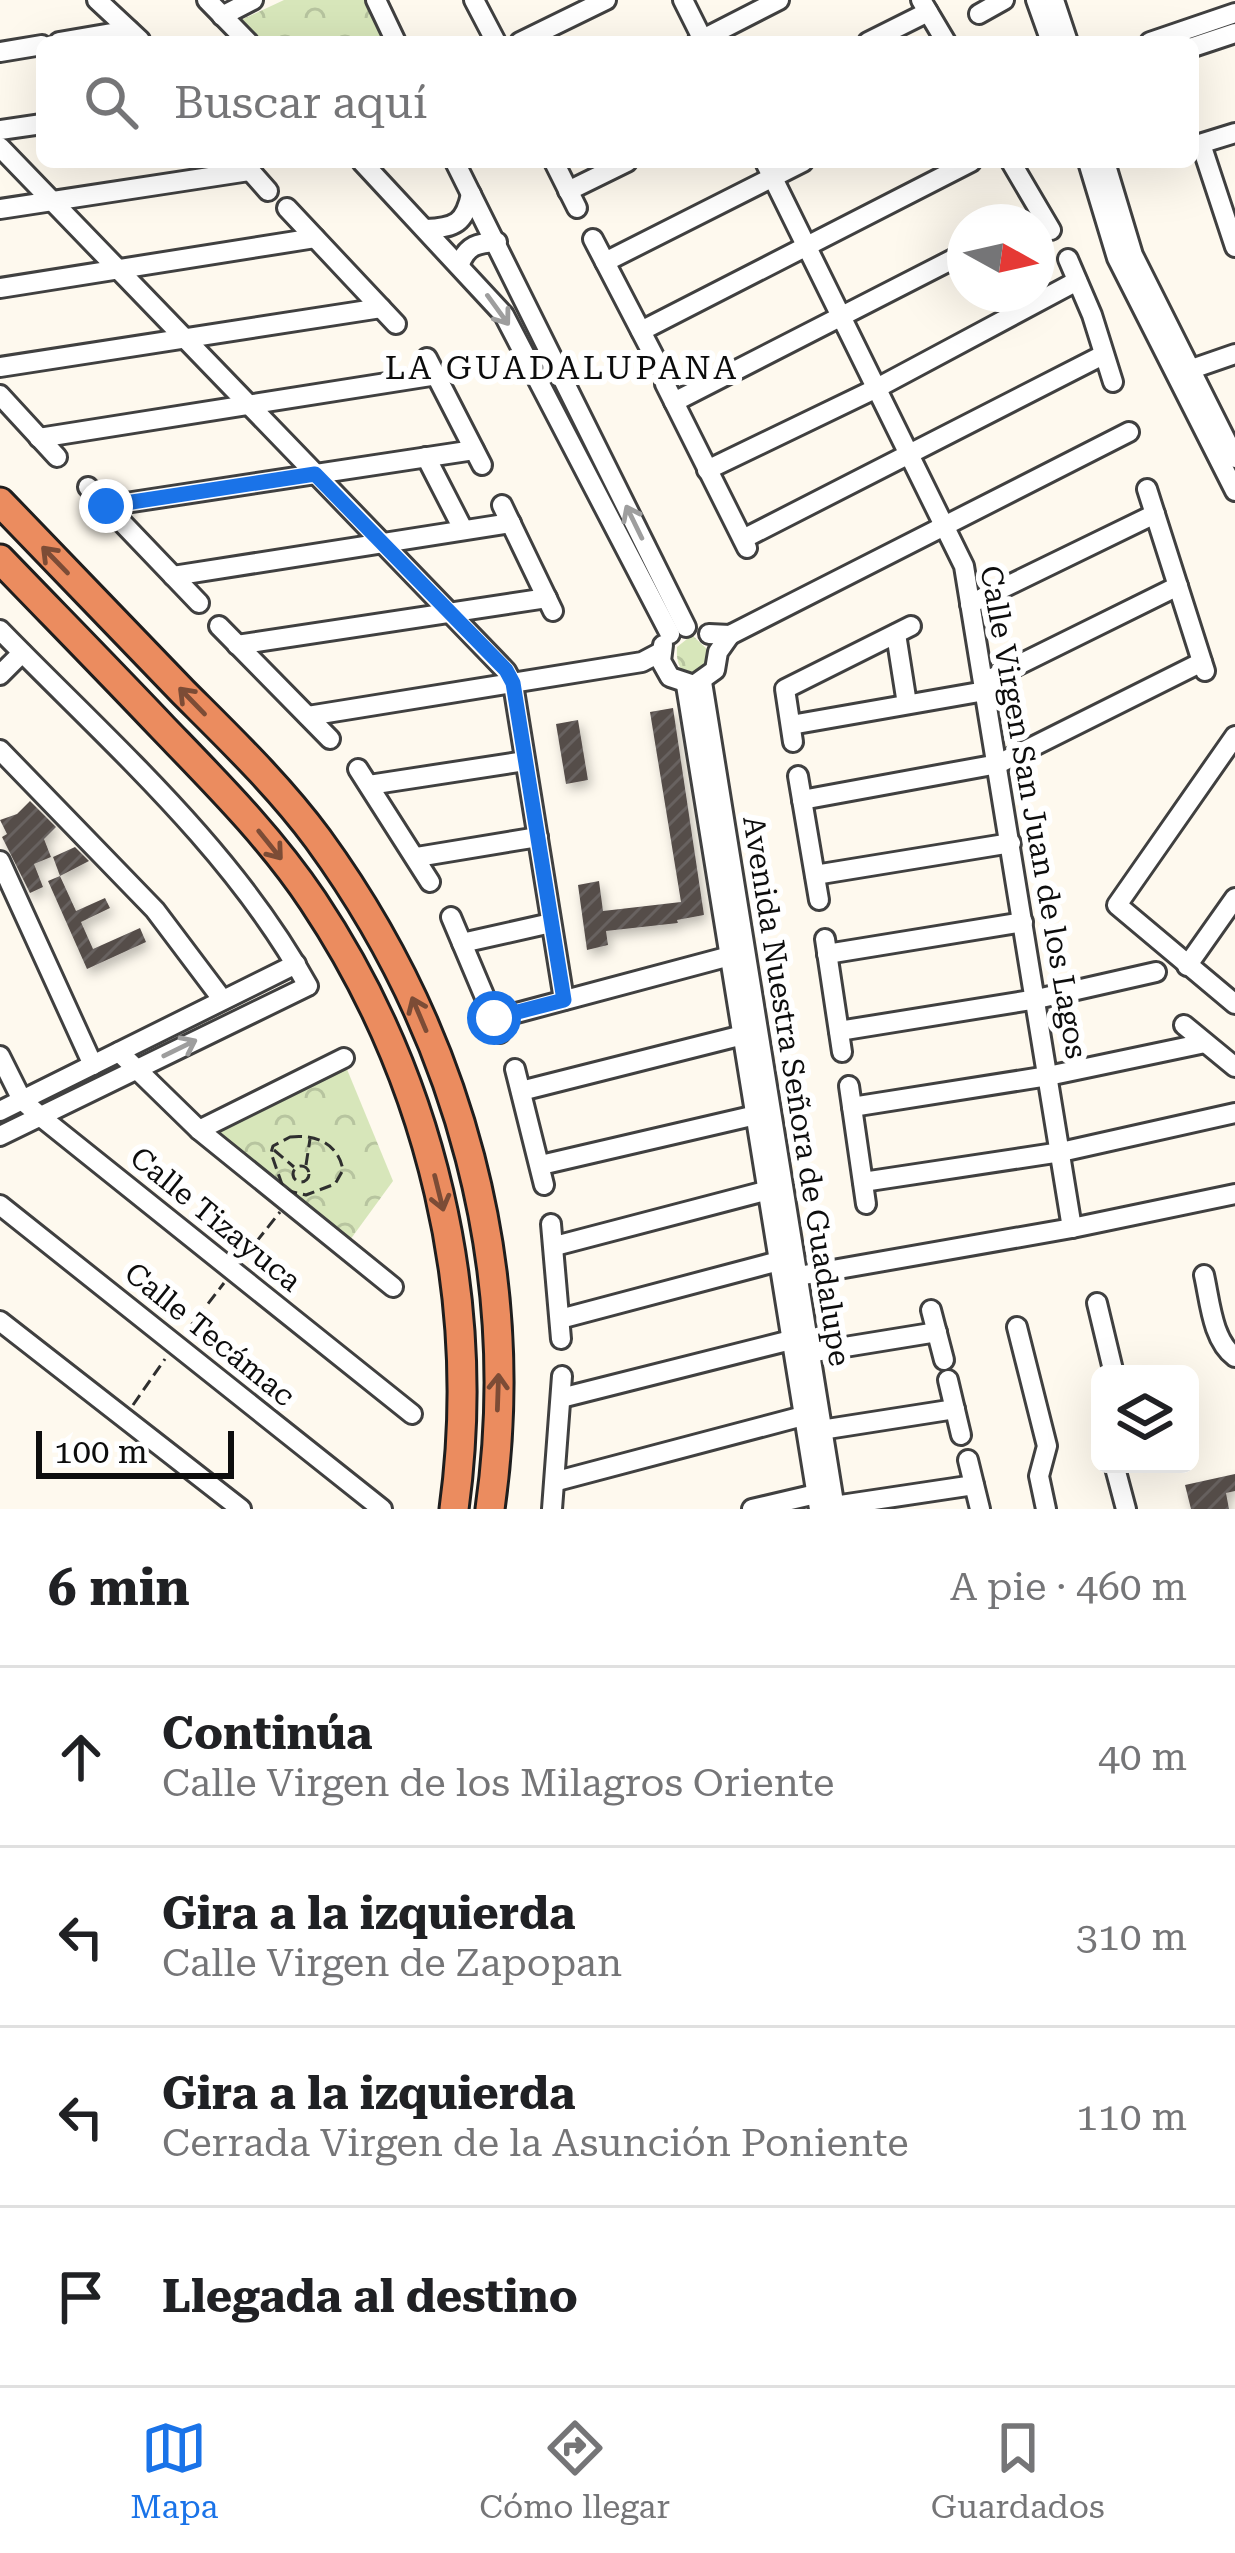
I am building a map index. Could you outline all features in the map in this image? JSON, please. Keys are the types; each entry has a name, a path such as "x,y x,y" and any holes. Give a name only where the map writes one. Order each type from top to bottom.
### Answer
{"highway":[{"path":"0,502 259,769 316,837 365,908 410,993 451,1088 474,1160 493,1274 500,1378 490,1509"},
{"path":"0,559 248,818 312,900 375,1011 432,1163 455,1275 463,1386 454,1509"}],"street":[{"path":"98,0 134,35"},
{"path":"212,4 253,0"},
{"path":"376,0 393,36"},
{"path":"474,0 493,36"},
{"path":"532,36 606,0"},
{"path":"683,0 699,36"},
{"path":"710,36 778,0"},
{"path":"979,14 1004,0"},
{"path":"1036,0 1049,36"},
{"path":"1054,0 1066,36"},
{"path":"212,4 242,36"},
{"path":"877,36 924,6 942,36"},
{"path":"1168,36 1235,13"},
{"path":"1199,45 1235,33"},
{"path":"0,52 36,46"},
{"path":"0,130 36,125"},
{"path":"1199,144 1235,133"},
{"path":"0,147 506,670 513,683 564,1000"},
{"path":"1199,150 1235,247"},
{"path":"0,209 234,168"},
{"path":"247,168 268,191"},
{"path":"368,168 504,315 670,646"},
{"path":"458,168 496,242 670,646 677,682 694,683 715,670 714,643"},
{"path":"557,168 573,199 618,168"},
{"path":"641,331 959,168"},
{"path":"1014,168 1031,204"},
{"path":"1090,168 1117,258 1235,458"},
{"path":"1108,168 1133,255 1235,491"},
{"path":"605,262 769,170"},
{"name":"Calle Virgen San Juan de los Lagos","path":"769,170 964,566 1072,1228"},
{"path":"426,229 452,228 461,221 471,194"},
{"path":"287,208 396,324"},
{"path":"0,288 315,238"},
{"path":"593,239 745,543 1103,355"},
{"path":"460,264 464,252 477,243 496,242"},
{"path":"1068,259 1092,314 1112,382"},
{"path":"666,384 842,316 947,262"},
{"path":"707,470 877,388 1077,281"},
{"path":"0,367 381,308"},
{"path":"1183,372 1235,354"},
{"path":"40,438 250,405 432,366 478,458 426,457 106,506"},
{"path":"0,395 57,457"},
{"path":"308,716 642,662 670,646 714,643 1129,432"},
{"path":"426,457 463,530"},
{"path":"88,487 199,603"},
{"path":"802,800 998,764 1204,667 1147,489"},
{"path":"173,576 463,530 507,514 550,604 448,611 237,644"},
{"path":"970,604 1155,514"},
{"path":"908,704 904,630 785,689 792,733 985,686 1178,586"},
{"path":"219,626 330,739"},
{"path":"0,630 220,857 308,986 0,1136"},
{"path":"0,675 22,653"},
{"name":"Avenida Nuestra Señora de Guadalupe","path":"694,683 730,956 769,1190 808,1353 821,1430 826,1504"},
{"name":"Avenida Nuestra Señora de Guadalupe","path":"694,683 786,1272 803,1416 826,1504"},
{"path":"1235,736 1117,905 1235,1004"},
{"path":"0,750 155,910 222,1000"},
{"path":"430,882 363,777 525,761"},
{"path":"798,776 819,900"},
{"path":"416,857 538,837"},
{"path":"815,875 1011,844"},
{"path":"0,860 93,1065"},
{"path":"1187,966 1235,898"},
{"path":"451,917 497,1026 564,1000 730,956"},
{"path":"842,1052 826,947 1023,922"},
{"path":"462,943 551,923"},
{"path":"0,1111 296,964"},
{"path":"839,1030 1037,999 1156,972"},
{"path":"1184,1025 1235,1067"},
{"path":"521,1091 743,1035"},
{"path":"852,1107 1048,1076 1205,1042"},
{"path":"119,1052 199,1130 393,1287"},
{"name":"Calle Tizayuca","path":"0,1056 22,1100 41,1117 412,1414"},
{"path":"199,1130 344,1058"},
{"path":"515,1069 543,1175 756,1115"},
{"path":"849,1086 866,1204"},
{"path":"863,1182 1061,1152 1235,1113"},
{"path":"554,1246 769,1190"},
{"path":"551,1224 560,1329 786,1272 1072,1228 1235,1194"},
{"name":"Calle Tecámac","path":"0,1204 382,1509"},
{"path":"1204,1275 1219,1336 1235,1357"},
{"path":"1097,1303 1112,1365"},
{"path":"931,1310 944,1360"},
{"path":"0,1321 241,1509"},
{"path":"1017,1327 1047,1446 1039,1477 1046,1509"},
{"path":"808,1353 938,1332"},
{"path":"561,1398 791,1340"},
{"path":"552,1509 562,1376"},
{"path":"948,1380 961,1435"},
{"path":"821,1430 955,1409"},
{"path":"557,1481 803,1416"},
{"path":"968,1460 980,1509"},
{"path":"1116,1473 1126,1509"},
{"path":"752,1509 974,1484"}],"path":[{"path":"290,1136 326,1142 341,1160 340,1178 306,1196 284,1190 272,1164 272,1148 290,1136"},
{"path":"310,1137 308,1177 324,1190"},
{"path":"272,1148 296,1168 306,1167"},
{"path":"296,1168 296,1180 303,1182 308,1177"},
{"path":"125,1416 287,1204"}],"green space":[{"path":"284,0 369,0 386,36 257,36 241,20"},
{"path":"692,635 709,651 709,666 695,679 682,670 677,653 677,647"},
{"path":"344,1062 393,1181 342,1251 205,1136"}],"building":[{"path":"673,708 704,915 678,923 606,931 608,945 587,950 578,885 599,881 603,911 681,902 650,712"},
{"path":"578,720 588,780 566,784 556,724"},
{"path":"30,801 56,827 44,839 51,857 34,864 43,887 30,893 2,837 7,834 0,820 17,814"},
{"path":"75,847 89,861 60,876 53,857"},
{"path":"60,876 76,911 105,898 110,908 81,922 93,949 140,928 146,942 87,969 48,881"},
{"path":"1235,1474 1235,1491 1226,1493 1229,1509 1191,1509 1185,1485"}],"district":[{"name":"LA GUADALUPANA","path":"562,367"}],"route":[{"path":"106,506 315,474 506,670 513,683 564,1000 494,1018"}]}
